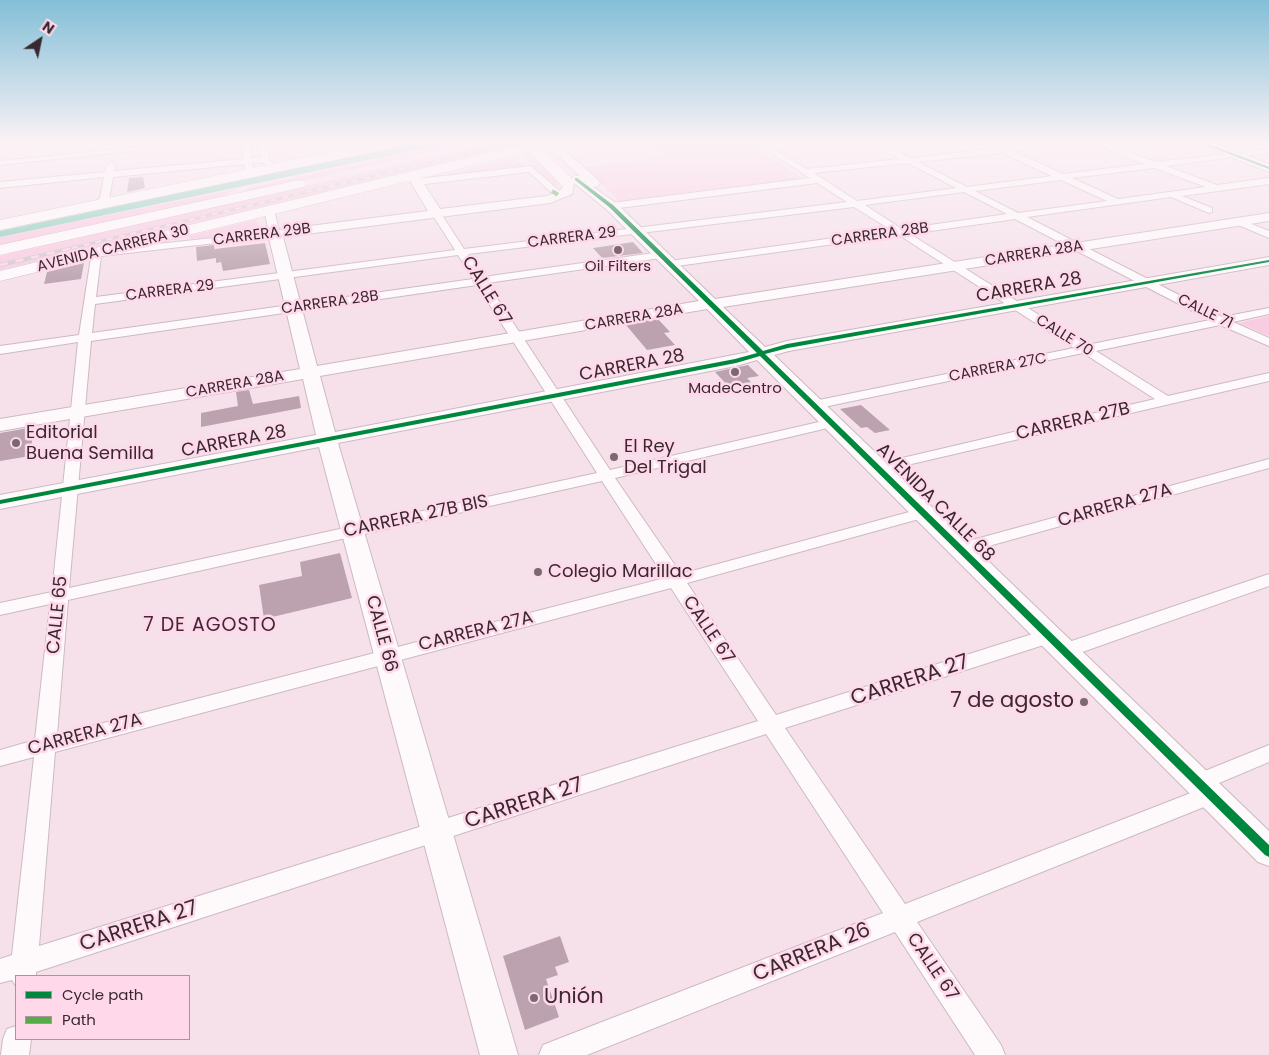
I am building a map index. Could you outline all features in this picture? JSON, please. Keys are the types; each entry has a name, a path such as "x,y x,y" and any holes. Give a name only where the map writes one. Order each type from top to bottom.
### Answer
{"highway":[{"path":"0,225 92,206 147,192"},
{"path":"188,209 235,192"},
{"name":"AVENIDA CARRERA 30","path":"0,250 263,192"},
{"name":"AVENIDA CARRERA 30","path":"0,276 96,253 272,222 371,192"}],"main road":[{"name":"CALLE 67","path":"424,192 438,214"},
{"path":"556,193 561,192"},
{"name":"AVENIDA CALLE 68","path":"588,192 611,206 636,230 1269,852"},
{"path":"602,192 611,206"},
{"name":"CARRERA 29B","path":"272,222 438,214 539,201 556,193"},
{"name":"CARRERA 28A","path":"0,425 711,304 1269,217"},
{"name":"CALLE 66","path":"272,222 309,372 352,530 499,1055"},
{"name":"CARRERA 28","path":"0,502 736,361 787,346 1269,261"}],"street":[{"path":"92,206 104,199 105,192"},
{"path":"611,206 720,192"},
{"name":"CALLE 70","path":"836,192 1165,400"},
{"name":"CARRERA 29","path":"91,301 940,192"},
{"name":"CALLE 71","path":"970,192 1221,321 1269,342"},
{"path":"1095,192 1117,202"},
{"name":"CARRERA 28B","path":"0,350 480,281 899,232 1184,192"},
{"path":"1171,194 1209,210"},
{"name":"CALLE 67","path":"438,214 605,476 991,1055"},
{"name":"CARRERA 29B","path":"96,253 272,222"},
{"path":"1239,222 1269,235"},
{"name":"CALLE 65","path":"23,970 85,338 96,253"},
{"name":"CARRERA 27C","path":"814,405 1269,312"},
{"name":"CARRERA 27B","path":"878,468 1269,377"},
{"name":"CARRERA 27B BIS","path":"0,609 352,530 605,476 832,423"},
{"name":"CARRERA 27A","path":"960,549 1269,463"},
{"name":"CARRERA 27A","path":"0,758 675,581 924,513"},
{"name":"CARRERA 27","path":"0,971 23,970 436,832 771,726 1269,580"},
{"name":"CARRERA 26","path":"553,1055 900,918 1204,789 1269,753"},
{"path":"15,1055 16,1040"}],"shaded area":[{"path":"183,192 214,192 0,237 0,231"},
{"path":"221,192 230,192 218,198 0,247 0,237"},
{"path":"242,192 254,192 229,198"},
{"path":"278,192 323,192 0,270 0,256"},
{"path":"610,192 698,192 620,202"},
{"path":"256,220 261,233 193,241 188,236"},
{"path":"1269,316 1269,336 1239,323"}],"building":[{"name":"Oil Filters","path":"633,242 643,253 602,258 593,248"},
{"path":"265,243 270,264 223,271 221,262 216,263 216,258 197,261 196,247 214,245 215,252 215,249"},
{"path":"84,263 81,279 44,284 47,272"},
{"path":"658,319 670,332 664,333 675,345 647,350 626,325"},
{"name":"MadeCentro","path":"748,365 759,376 747,378 751,382 729,387 715,372"},
{"path":"249,390 253,404 299,396 301,408 201,427 201,413 238,406 236,392"},
{"path":"861,405 890,430 875,433 867,427 861,428 840,409"},
{"name":"Editorial Buena Semilla","path":"34,427 30,456 0,461 0,433"},
{"path":"340,553 352,598 264,619 259,585 302,576 300,562"},
{"name":"Unión","path":"560,936 569,962 555,967 558,975 546,979 559,1017 525,1030 503,956"}],"railway":[{"path":"72,248 306,192"},
{"path":"0,265 77,247"}],"marked path":[{"path":"554,192 560,196"}],"cycle path":[{"path":"593,192 611,206 1269,852"},
{"path":"0,502 736,361 787,346 1269,261"}],"place":[{"name":"Oil Filters","path":"618,250"},
{"name":"MadeCentro","path":"735,372"},
{"name":"Editorial Buena Semilla","path":"16,443"},
{"name":"El Rey Del Trigal","path":"614,457"},
{"name":"Colegio Marillac","path":"538,572"},
{"name":"7 de agosto","path":"1084,702"},
{"name":"Unión","path":"534,998"}],"district":[{"name":"7 DE AGOSTO","path":"210,626"}]}
